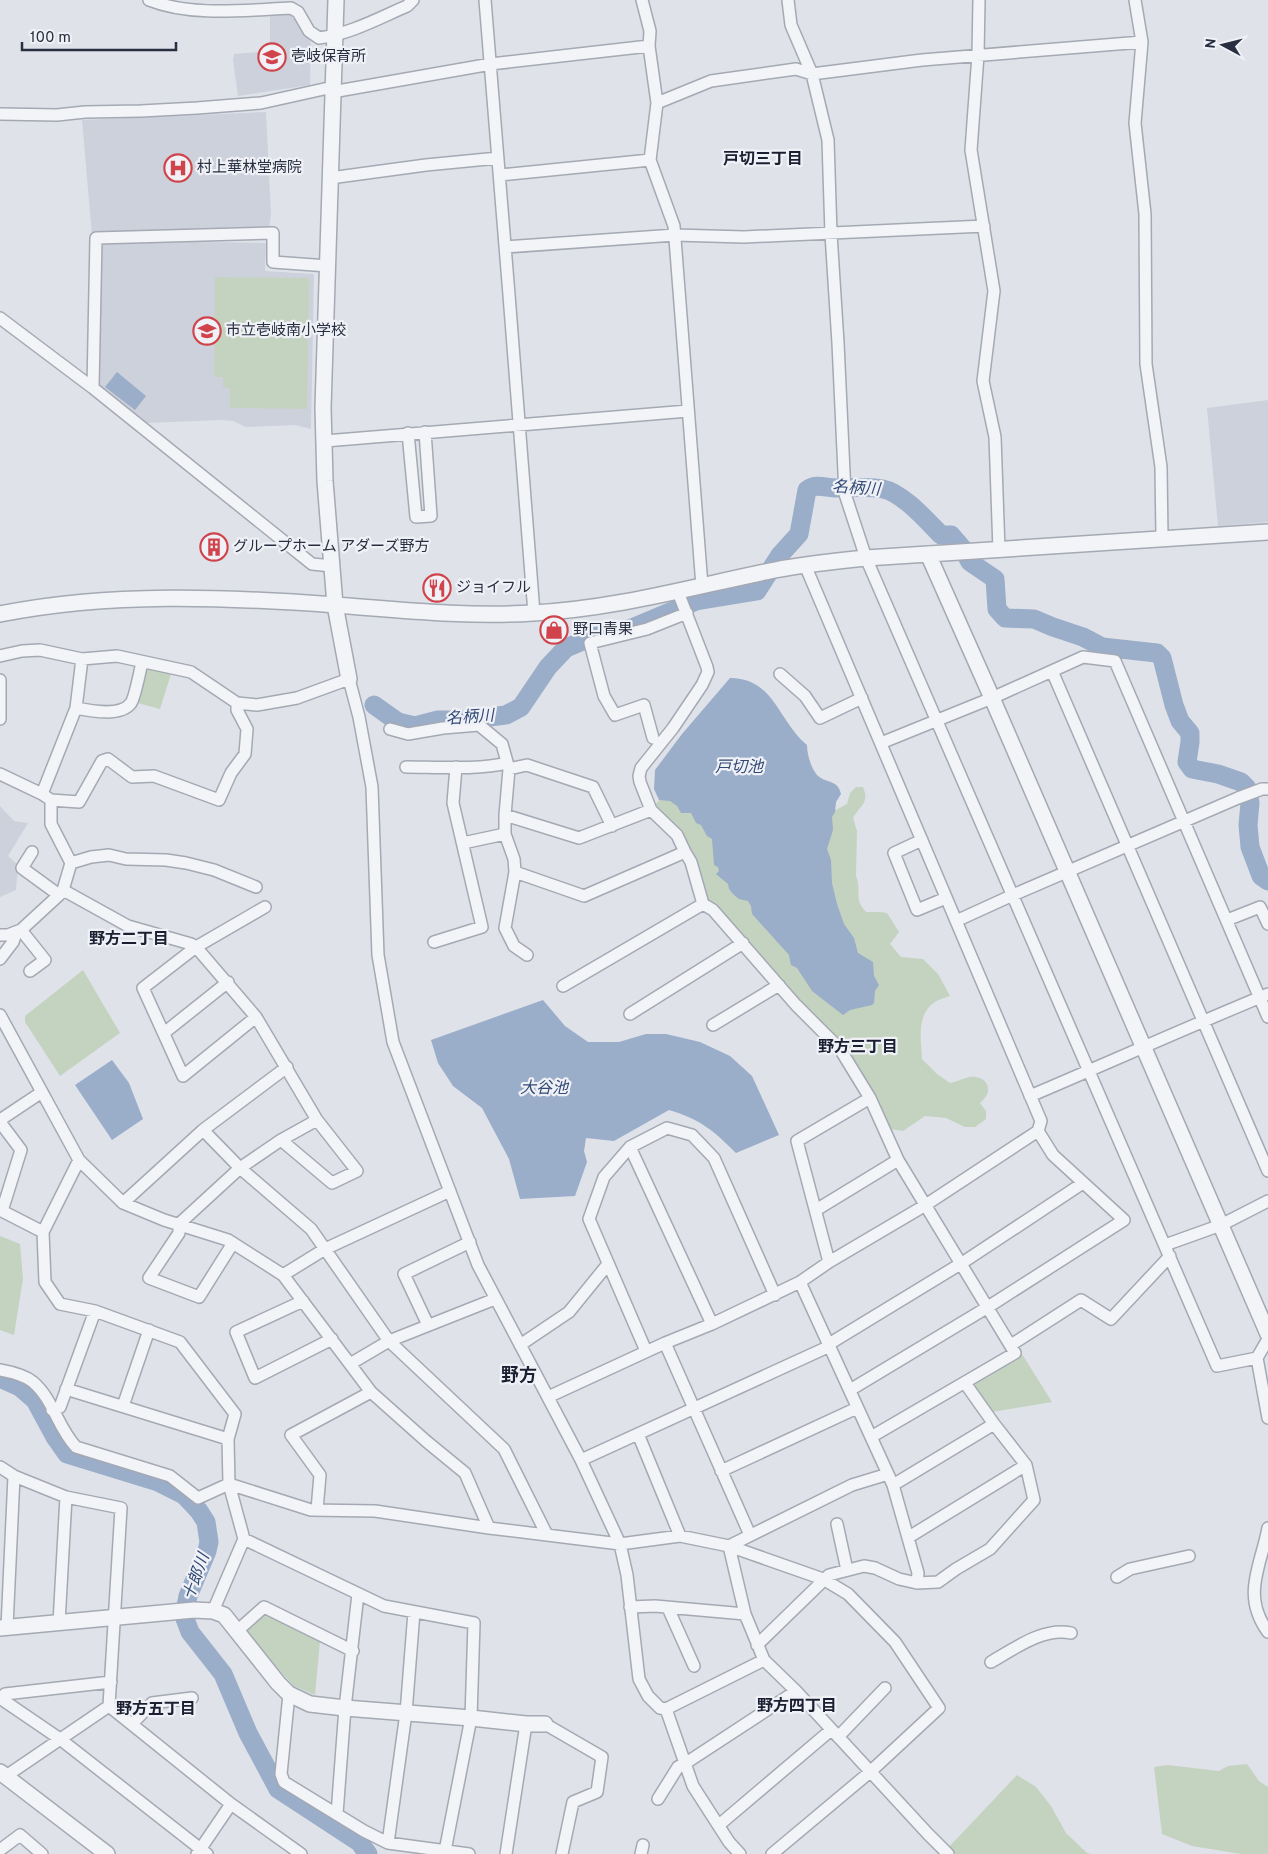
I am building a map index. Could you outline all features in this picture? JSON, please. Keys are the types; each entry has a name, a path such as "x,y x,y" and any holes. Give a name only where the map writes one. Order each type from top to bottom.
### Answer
{"street":[{"path":"149,0 164,6 220,11 291,8 298,12 309,31 319,38 335,36 407,6 413,0"},
{"path":"336,0 323,408 325,481 335,605 372,787 378,955 393,1042 478,1265 581,1460 620,1544 626,1575 639,1679 648,1696 660,1708 666,1709 764,1660"},
{"path":"485,0 534,613"},
{"path":"642,0 650,31 649,46 657,103 650,160 674,226 702,586"},
{"path":"788,0 791,25 812,74 828,140 831,234 845,488 866,558 1170,1256 1216,1366 1257,1358"},
{"path":"980,0 971,150 994,291 983,381 995,437 995,550"},
{"path":"1134,0 1142,42 1135,123 1145,214 1146,364 1161,467 1162,538"},
{"path":"657,103 711,81 796,69 812,74 922,60 1142,42"},
{"path":"0,114 57,115 261,103 333,89 491,64 649,46"},
{"path":"330,178 426,165 498,158"},
{"path":"500,175 650,160"},
{"path":"506,247 674,235 744,237 984,226"},
{"path":"93,388 96,238 273,233 273,262 328,266"},
{"path":"0,318 93,388 312,564 332,566"},
{"path":"325,441 518,424 688,412"},
{"path":"408,434 416,517 432,516 425,432"},
{"path":"654,738 644,705 616,715 604,696 590,643 647,630 702,586 805,565 866,558 1268,532"},
{"path":"928,554 1268,1334"},
{"path":"548,1397 646,1351 776,1295 800,1282 924,1206 1038,1131 1041,1121 805,565"},
{"path":"0,614 96,601 188,598 478,614 534,613 617,604 682,602"},
{"path":"682,602 708,672 702,685 673,728 641,768 640,782 651,810 678,835 691,862 703,904 712,910 779,985 840,1049 870,1098 898,1160 924,1206 962,1263 1015,1353 872,1437"},
{"path":"0,656 22,651 40,650 82,659 117,656 191,672 238,703 257,705 297,698 349,679"},
{"path":"881,743 992,698 1083,657 1115,661 1226,920 1264,996 1268,1017"},
{"path":"0,935 8,935 18,931 61,893 71,863 52,824 46,797 76,708 82,659"},
{"path":"76,708 95,712 122,711 132,702 142,662"},
{"path":"1052,671 1268,1171"},
{"path":"780,674 805,696 820,718 862,698"},
{"path":"0,680 0,719"},
{"path":"0,774 46,797 79,802 102,761 108,759 132,777 154,776 219,800 231,773 245,754 247,729 237,710 238,703"},
{"path":"390,729 408,734 480,724 502,744 508,766 505,834 514,859 514,872 505,928 514,946 527,955"},
{"path":"406,767 527,765 593,787 612,826"},
{"path":"434,942 482,927 454,803 456,767"},
{"path":"956,921 1246,794 1262,788 1268,789"},
{"path":"505,815 579,838 651,810"},
{"path":"463,843 505,834"},
{"path":"922,840 894,853 917,910 946,898"},
{"path":"32,852 22,868 61,893 128,926 196,947 228,982 256,1017 318,1120 357,1171 332,1182 281,1140"},
{"path":"514,872 584,896 685,852"},
{"path":"71,863 91,856 109,855 126,859 186,862 214,870 256,887"},
{"path":"563,986 703,904"},
{"path":"256,1017 183,1076 143,988 196,947 265,907"},
{"path":"1226,920 1260,907 1268,924"},
{"path":"0,959 13,942 18,931"},
{"path":"18,931 45,960 30,971"},
{"path":"630,1014 743,943"},
{"path":"164,1033 228,982"},
{"path":"713,1025 779,985"},
{"path":"1030,1096 1143,1046 1264,996"},
{"path":"0,1015 79,1160 123,1203 233,1243 283,1275 371,1392 426,1442 464,1473 490,1528"},
{"path":"123,1203 203,1130 287,1067"},
{"path":"42,1092 0,1121 21,1150 1,1211 43,1232"},
{"path":"830,1262 797,1141 870,1098"},
{"path":"233,1243 199,1297 149,1278 179,1233 179,1224 240,1168 281,1140 318,1120"},
{"path":"646,1351 589,1219 604,1177 630,1147 667,1128 692,1135 714,1158 776,1295"},
{"path":"203,1130 240,1168 311,1230 389,1341 504,1449 548,1535"},
{"path":"850,1390 988,1307 1124,1220 1053,1155 1038,1131"},
{"path":"630,1147 712,1324"},
{"path":"79,1160 43,1232 45,1282 60,1304 95,1311 180,1342 234,1414 228,1439 229,1484 244,1539 213,1611"},
{"path":"816,1210 898,1160"},
{"path":"581,1460 829,1345 962,1263 1083,1183"},
{"path":"283,1275 325,1249 450,1190"},
{"path":"1165,1245 1221,1225 1268,1201"},
{"path":"428,1325 404,1274 470,1242"},
{"path":"1011,1345 1081,1300 1111,1319 1170,1256"},
{"path":"520,1345 569,1312 608,1264"},
{"path":"800,1282 893,1485 918,1573 917,1583"},
{"path":"350,1364 389,1341 495,1299"},
{"path":"303,1301 236,1332 255,1378 332,1339"},
{"path":"52,1410 60,1407 95,1311"},
{"path":"123,1406 149,1330"},
{"path":"1268,1339 1257,1358 1268,1418"},
{"path":"665,1343 750,1535"},
{"path":"0,1370 14,1373 32,1382 42,1392 68,1438 76,1447 170,1476 198,1498 229,1484 311,1510 375,1511 620,1544 680,1536 729,1546 823,1579 848,1594 895,1642 939,1708 870,1772 772,1854"},
{"path":"757,1645 829,1575 864,1566 875,1568 899,1579 917,1583 938,1582 956,1568 990,1549 1034,1500 1026,1465 965,1383"},
{"path":"66,1389 228,1439"},
{"path":"318,1510 320,1476 291,1436 371,1392"},
{"path":"721,1471 857,1408"},
{"path":"893,1485 994,1424"},
{"path":"638,1434 680,1536"},
{"path":"909,1537 1026,1465"},
{"path":"0,1467 14,1476 66,1497 121,1508 112,1682 109,1706 3,1774 107,1854"},
{"path":"729,1546 852,1485 888,1474"},
{"path":"14,1476 4,1628 194,1610 213,1611 224,1615 278,1683 289,1694 310,1704 526,1724 545,1724 602,1757 597,1792 573,1802 562,1854"},
{"path":"59,1623 66,1497"},
{"path":"837,1524 847,1570"},
{"path":"1268,1528 1253,1586 1256,1606 1268,1632"},
{"path":"244,1539 384,1606 474,1622 471,1718 445,1851"},
{"path":"729,1546 745,1614 764,1660 796,1691 948,1854"},
{"path":"1117,1577 1130,1568 1189,1556"},
{"path":"337,1814 345,1708 358,1594"},
{"path":"237,1631 264,1607 352,1651"},
{"path":"630,1607 745,1614"},
{"path":"668,1608 694,1666"},
{"path":"388,1843 406,1713 414,1612"},
{"path":"991,1662 1032,1639 1062,1631 1071,1633"},
{"path":"112,1682 6,1694 0,1699 60,1739 202,1852 231,1804"},
{"path":"719,1825 834,1733 885,1688"},
{"path":"658,1799 678,1767 684,1762 690,1761 796,1691"},
{"path":"289,1694 281,1774 284,1782 364,1831 388,1843 469,1854"},
{"path":"132,1724 152,1703 192,1698"},
{"path":"109,1706 231,1804 301,1854"},
{"path":"666,1709 693,1786 729,1842 740,1854"},
{"path":"506,1854 526,1724"},
{"path":"0,1850 20,1835 42,1854"}],"shaded area":[{"name":"壱岐保育所","path":"290,13 311,38 310,85 238,96 233,60 234,54 270,51 270,15"},
{"name":"村上華林堂病院","path":"266,112 271,215 269,229 92,235 82,120"},
{"name":"市立壱岐南小学校","path":"266,243 265,271 314,274 311,429 295,425 246,427 233,421 221,420 146,423 100,389 101,246 104,244"},
{"path":"1268,400 1268,522 1218,526 1207,408"},
{"path":"0,806 14,821 28,823 8,856 18,865 16,890 0,897"}],"green space":[{"path":"215,277 309,278 307,409 230,408 230,388 223,387 223,377 214,377"},
{"path":"143,668 171,674 160,709 134,702"},
{"path":"856,787 863,787 865,792 865,800 853,818 857,831 856,876 860,903 866,912 887,913 899,932 890,944 901,957 923,959 938,974 950,996 935,1002 925,1013 921,1028 922,1059 937,1074 950,1083 976,1077 981,1078 987,1084 987,1093 980,1103 986,1111 986,1119 975,1127 965,1127 946,1118 925,1116 903,1131 889,1129 842,1046 706,901 703,891 655,805 661,798 666,796 687,807 855,954 836,906 826,854 832,812 847,804 850,793"},
{"path":"83,970 120,1033 60,1076 25,1022 25,1016"},
{"path":"0,1236 20,1244 23,1279 14,1335 0,1330"},
{"path":"1022,1354 1052,1402 992,1412 975,1387 975,1382"},
{"path":"265,1615 320,1641 315,1695 294,1686 274,1665 247,1630"},
{"path":"1247,1764 1259,1781 1268,1787 1268,1854 1241,1854 1192,1846 1162,1834 1154,1767 1167,1765 1219,1771 1228,1766"},
{"path":"1017,1775 1036,1787 1051,1806 1066,1833 1087,1853 1091,1854 956,1854 948,1848"}],"water":[{"path":"117,372 146,396 135,410 105,387"},
{"name":"戸切池","path":"730,678 745,680 757,685 766,693 797,735 807,745 810,761 817,775 834,784 839,789 841,794 836,802 835,812 832,817 833,830 827,849 831,860 832,883 844,924 854,938 858,953 873,962 874,976 879,985 875,991 874,1003 872,1005 850,1010 843,1015 812,991 797,968 791,965 789,955 752,914 748,901 739,899 734,895 729,889 728,884 716,874 719,871 718,867 714,865 712,839 707,836 701,825 696,823 691,813 681,813 677,806 670,801 659,800 654,789 655,770 682,734"},
{"name":"大谷池","path":"543,1000 565,1026 588,1042 619,1042 646,1034 666,1034 700,1042 730,1056 752,1076 779,1135 736,1153 721,1138 706,1127 689,1117 669,1110 614,1141 586,1138 584,1151 587,1162 575,1196 520,1199 509,1159 482,1108 453,1086 438,1063 431,1040"},
{"path":"112,1060 129,1083 143,1119 112,1140 75,1085"}],"waterway":[{"name":"名柄川","path":"374,705 398,722 415,726 438,720 463,720 506,715 521,707 548,667 566,648 592,637 632,628 696,601 757,591 780,555 799,534 807,490 810,488 817,486 883,489 899,496 922,515 941,535 951,535 963,549 970,562 995,579 997,609 1005,618 1034,619 1083,637 1102,647 1157,653 1162,658 1174,705 1180,721 1190,733 1187,762 1192,769 1218,774 1241,782 1247,788 1250,803 1248,825 1250,847 1261,876 1268,881"},
{"name":"十郎川","path":"0,1378 20,1387 35,1400 55,1437 67,1454 158,1482 184,1495 199,1511 206,1522 209,1542 188,1596 184,1616 190,1632 223,1674 248,1733 278,1789 359,1842 368,1854"}],"place":[{"name":"壱岐保育所","path":"272,57"},
{"name":"村上華林堂病院","path":"178,168"},
{"name":"市立壱岐南小学校","path":"207,331"},
{"name":"グループホーム アダーズ野方","path":"214,547"},
{"name":"ジョイフル","path":"437,588"},
{"name":"野口青果","path":"554,630"}],"district":[{"name":"戸切三丁目","path":"763,160"},
{"name":"野方二丁目","path":"129,940"},
{"name":"野方三丁目","path":"858,1048"},
{"name":"野方","path":"519,1376"},
{"name":"野方四丁目","path":"797,1707"},
{"name":"野方五丁目","path":"156,1710"}]}
